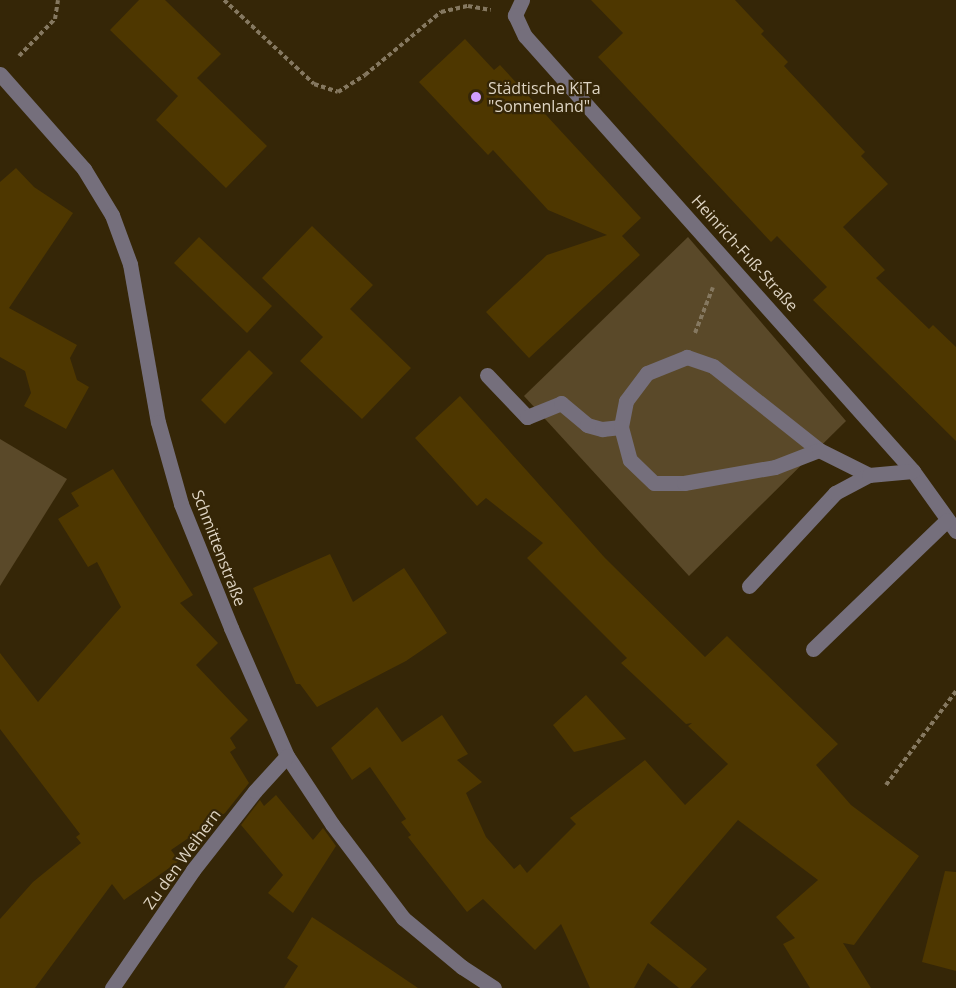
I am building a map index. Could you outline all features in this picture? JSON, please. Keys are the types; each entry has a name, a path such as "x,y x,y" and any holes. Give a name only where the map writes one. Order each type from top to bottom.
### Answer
{"street":[{"path":"515,15 522,0"},
{"name":"Heinrich-Fuß-Straße","path":"515,15 525,36 913,471 951,526"},
{"name":"Schmittenstraße","path":"0,74 84,169 112,215 130,264 158,423 182,504 231,628 287,756 332,824 403,918 462,967 494,988"},
{"path":"819,450 775,467 684,483 654,483 630,460 621,427 627,401 647,373 687,357 713,366 819,450 869,476"},
{"path":"487,375 527,417 561,403 587,425 602,429 621,427"},
{"path":"749,586 835,493 869,476 913,471"},
{"path":"813,649 951,526"},
{"name":"Zu den Weihern","path":"112,988 193,870 255,791 287,756"}],"path":[{"path":"0,74 55,19 58,0"},
{"path":"224,0 314,84 338,92 364,75 441,12 468,6 515,15"},
{"path":"687,357 724,257"},
{"path":"886,785 956,691"}],"shaded area":[{"path":"688,237 846,421 689,576 524,396"},
{"path":"0,439 67,479 0,586"}],"building":[{"path":"139,0 165,0 221,54 197,78 267,146 226,188 156,120 178,96 110,30"},
{"path":"591,0 735,0 764,31 761,34 788,62 784,66 865,152 861,156 888,184 843,227 885,270 876,278 929,329 933,325 956,347 956,441 813,300 827,287 777,236 771,242 598,57 623,33"},
{"path":"465,39 494,70 500,65 641,218 622,236 640,255 529,358 486,312 547,255 607,235 548,210 493,150 488,155 419,82"},
{"path":"16,168 34,187 73,213 9,308 77,345 70,358 77,380 89,387 66,429 24,406 31,393 25,371 0,357 0,182"},
{"path":"312,226 373,285 350,309 411,368 362,419 300,361 323,337 262,278"},
{"path":"199,237 272,306 247,333 174,263"},
{"path":"249,350 273,373 225,424 201,400"},
{"path":"460,396 605,558 705,657 727,636 838,744 816,765 851,805 919,856 854,945 843,943 871,988 810,988 783,944 795,938 776,917 818,880 738,820 650,923 707,969 690,988 679,988 648,963 634,988 590,988 561,924 535,950 483,899 467,912 408,837 411,835 401,822 406,819 370,767 352,780 331,748 377,707 402,742 442,715 468,754 457,760 482,782 466,793 486,837 514,869 520,864 527,873 576,824 570,818 645,760 685,805 728,764 688,726 692,723 686,724 621,663 627,658 527,558 543,543 486,498 477,506 415,438"},
{"path":"113,469 193,595 180,603 218,643 196,665 248,720 230,738 236,748 230,752 249,783 225,813 171,850 179,861 124,900 112,884 35,988 0,988 0,919 33,882 81,843 76,837 80,834 0,729 0,653 38,702 121,607 97,562 88,567 58,519 79,506 71,493"},
{"path":"330,554 353,602 404,568 447,633 406,661 317,707 300,684 296,684 253,588"},
{"path":"586,695 626,739 574,752 553,725"},
{"path":"276,795 313,840 323,828 336,846 293,913 268,893 283,875 241,825 260,800 264,806"},
{"path":"945,871 956,872 956,971 922,962"},
{"path":"312,917 418,988 284,988 298,966 287,958"}],"place":[{"name":"Städtische KiTa \"Sonnenland\"","path":"476,97"}]}
